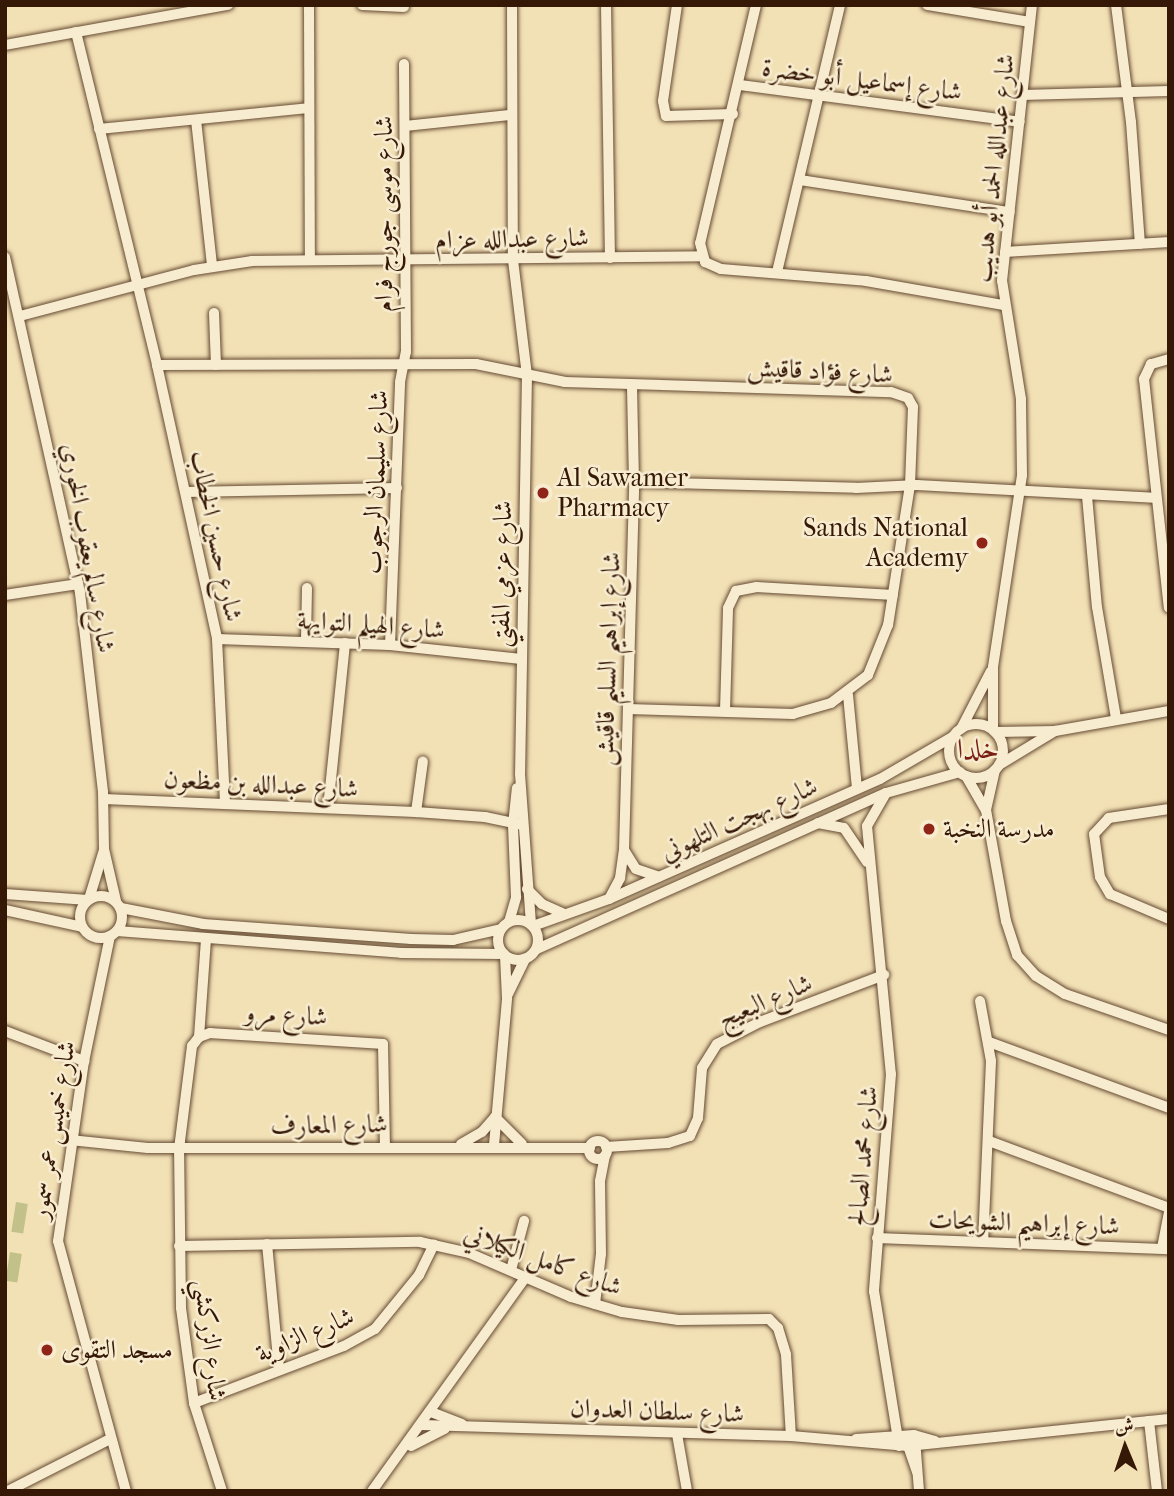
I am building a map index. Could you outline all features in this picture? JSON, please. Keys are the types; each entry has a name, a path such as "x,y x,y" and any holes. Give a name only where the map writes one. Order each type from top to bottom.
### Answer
{"street":[{"path":"5,45 228,5"},
{"path":"309,5 310,259"},
{"path":"362,5 404,8"},
{"name":"شارع عزمي المفتي","path":"505,925 516,897 527,375 513,260 509,115 512,5"},
{"path":"606,5 610,258"},
{"path":"677,5 664,112 674,118 733,114"},
{"path":"702,257 703,230 740,85 756,5"},
{"path":"777,272 840,5"},
{"path":"927,5 1030,22"},
{"name":"شارع عبدالله الحمد أبو هديب","path":"994,731 993,667 1022,493 1021,399 1004,304 1005,253 1031,5"},
{"path":"1116,5 1140,244"},
{"name":"شارع حسين الخطاب","path":"76,32 134,285 157,365 217,639 225,802"},
{"name":"شارع موسى جورج فرام","path":"404,64 405,364"},
{"name":"شارع إسماعيل أبو خضرة","path":"740,85 818,93 1020,122"},
{"path":"1022,95 1169,91"},
{"path":"99,129 308,108"},
{"path":"405,126 509,115"},
{"path":"196,120 212,266"},
{"path":"800,180 1010,212"},
{"path":"1005,253 1169,242"},
{"name":"شارع سالم يعقوب الخوري","path":"5,257 78,584 104,799 104,849 119,905"},
{"name":"شارع عبدالله عزام","path":"20,316 212,266 310,259 406,261 702,257 721,269 891,284 1004,304"},
{"path":"214,313 216,365"},
{"path":"1169,359 1151,364 1144,379 1154,498 1169,608"},
{"name":"شارع سليمان الرجوب","path":"390,645 405,364"},
{"name":"شارع فؤاد قاقيش","path":"157,365 476,364 565,382 899,394 914,407 909,485 893,595 875,665 848,695 793,713 628,709"},
{"name":"شارع إبراهيم السليم قاقيش","path":"609,899 620,878 624,850 634,482 632,385"},
{"path":"634,482 844,488 909,485 1154,498"},
{"path":"186,492 397,488"},
{"path":"1087,496 1097,607 1116,718"},
{"path":"5,595 78,584"},
{"path":"725,711 728,608 736,591 757,587 893,595"},
{"path":"306,640 307,588"},
{"name":"شارع الهيلم التوايهة","path":"217,639 390,645 521,659"},
{"path":"328,808 345,643"},
{"name":"شارع عبدالله الحمد أبو هديب","path":"957,733 993,667"},
{"path":"848,695 857,789"},
{"path":"1169,710 1055,731 994,731 977,724 957,733 950,759 986,810 1011,943 1025,966 1065,994 1169,1030"},
{"path":"986,810 1003,748 994,731"},
{"path":"963,774 981,778 1055,731"},
{"name":"شارع بهجت التلهوني","path":"532,924 609,899 857,789 905,767 957,733"},
{"path":"416,812 423,761"},
{"name":"شارع بهجت التلهوني","path":"537,950 814,822 886,793 963,774"},
{"name":"شارع محمد الصالح","path":"886,793 868,819 870,869 884,975 890,1108 877,1238 875,1301 907,1440 918,1473 919,1491"},
{"name":"شارع عبدالله بن مظعون","path":"104,799 416,812 485,817 518,825"},
{"path":"1169,808 1104,820 1096,828 1094,841 1100,877 1110,894 1169,919"},
{"name":"شارع عبدالله بن مظعون","path":"485,817 518,812"},
{"name":"شارع محمد الصالح","path":"814,822 844,828 870,869"},
{"name":"شارع عزمي المفتي","path":"518,825 532,924"},
{"name":"شارع سالم يعقوب الخوري","path":"88,900 104,849"},
{"path":"624,850 636,869 659,877"},
{"path":"527,889 542,904 564,914"},
{"path":"5,894 88,900 100,895 119,905 203,924 411,939 453,940 505,925 532,924 539,937 537,950 525,959 507,998"},
{"path":"82,927 80,912 88,900"},
{"path":"114,934 123,920 119,905"},
{"path":"5,910 82,927 94,937 114,934 401,953 505,955 525,959"},
{"path":"494,1145 507,998 505,955 498,942 505,925"},
{"name":"شارع خميس عمر سمور","path":"114,934 83,1061 58,1222 60,1260 126,1491"},
{"path":"179,1149 189,1055 199,1037 206,939"},
{"name":"شارع البعيج","path":"606,1151 668,1143 690,1136 698,1118 702,1068 717,1044 760,1022 884,975"},
{"path":"980,1001 989,1042 989,1141 983,1242"},
{"path":"5,1031 83,1061"},
{"name":"شارع مرو","path":"199,1037 221,1033 383,1044 385,1145"},
{"path":"989,1042 1169,1108"},
{"path":"495,1117 510,1136 527,1145"},
{"path":"457,1146 474,1138 495,1117"},
{"name":"شارع المعارف","path":"70,1140 179,1149 527,1145 590,1151 596,1142 606,1151"},
{"path":"989,1141 1169,1210 1165,1249"},
{"name":"شارع الزركشي","path":"179,1149 183,1336 194,1403 222,1491"},
{"path":"590,1151 600,1181"},
{"path":"596,1304 601,1244 600,1181 606,1151"},
{"path":"511,1270 524,1221"},
{"name":"شارع إبراهيم الشويحات","path":"877,1238 1165,1249"},
{"name":"شارع كامل الكيلاني","path":"179,1245 371,1239 434,1244 511,1270 525,1278 596,1304 678,1320 769,1319 778,1328 786,1355 791,1436"},
{"path":"267,1244 279,1369"},
{"name":"شارع الزاوية","path":"194,1403 345,1346 375,1329 419,1275 434,1244"},
{"path":"372,1491 422,1425 525,1278"},
{"name":"شارع سلطان العدوان","path":"431,1412 462,1424"},
{"name":"شارع سلطان العدوان","path":"422,1425 450,1427 462,1424 850,1440 934,1440 1169,1419"},
{"path":"1149,1421 1157,1491"},
{"path":"402,1452 450,1427"},
{"path":"677,1434 687,1491"},
{"path":"8,1491 110,1439"}],"shaded area":[{"path":"16,1202 28,1204 23,1234 11,1232"},
{"path":"10,1252 22,1254 17,1283 5,1281"}],"place":[{"name":"Al Sawamer Pharmacy","path":"543,493"},
{"name":"Sands National Academy","path":"982,543"},
{"name":"مدرسة النخبة","path":"929,829"},
{"name":"مسجد التقوى","path":"47,1350"}],"district":[{"name":"خلدا","path":"978,749"}]}
